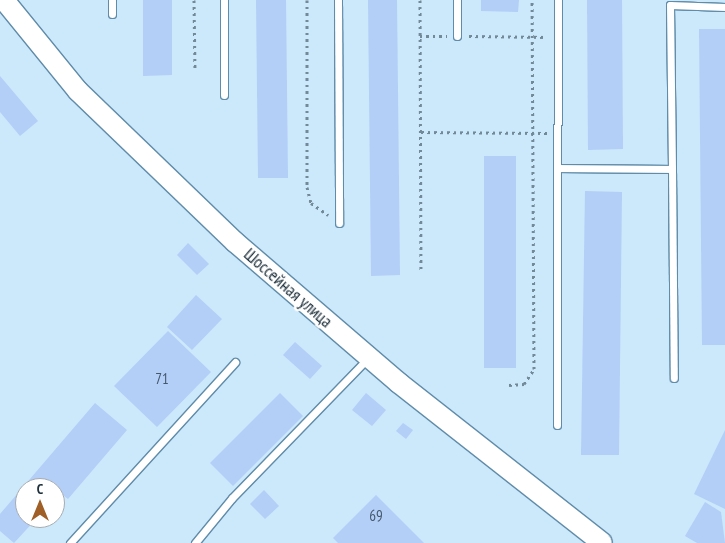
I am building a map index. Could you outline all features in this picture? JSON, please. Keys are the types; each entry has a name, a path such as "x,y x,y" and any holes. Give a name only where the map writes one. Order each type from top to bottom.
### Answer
{"main road":[{"name":"Шоссейная улица","path":"4,0 78,91 235,242 369,357 602,543"}],"lane":[{"path":"112,0 112,14"},
{"path":"224,0 224,95"},
{"path":"338,0 339,223"},
{"path":"457,0 457,36"},
{"path":"557,425 558,0"},
{"path":"674,378 670,5 725,7"},
{"path":"558,168 672,170"},
{"path":"195,543 232,498 369,357"},
{"path":"70,543 235,362"}],"path":[{"path":"194,0 195,70"},
{"path":"307,0 307,187 311,203 339,223"},
{"path":"420,0 421,270"},
{"path":"509,386 524,384 534,369 532,0"},
{"path":"420,36 558,37"},
{"path":"421,132 558,133"}],"building":[{"path":"143,0 172,0 172,75 143,76"},
{"path":"256,0 286,0 288,178 258,178"},
{"path":"368,0 397,0 400,275 371,276"},
{"path":"481,0 519,0 518,12 481,11"},
{"path":"587,0 622,0 623,149 588,150"},
{"path":"699,29 725,29 725,345 702,345"},
{"path":"0,76 38,121 20,136 0,112"},
{"path":"484,156 516,156 516,368 484,368"},
{"path":"585,191 622,192 619,455 581,455"},
{"path":"188,243 209,264 197,275 177,255"},
{"path":"196,295 222,319 192,350 167,327"},
{"path":"168,331 211,372 157,427 114,386"},
{"path":"295,342 322,366 310,379 283,355"},
{"path":"280,393 303,416 233,486 210,463"},
{"path":"366,393 386,410 372,426 352,410"},
{"path":"95,403 127,430 68,499 65,497 65,478 31,478"},
{"path":"403,423 413,430 406,439 396,431"},
{"path":"725,430 725,509 694,494"},
{"path":"264,490 279,506 265,519 250,504"},
{"path":"376,495 424,543 338,543 333,538"},
{"path":"15,496 15,528 28,528 14,543 0,531 0,514"},
{"path":"705,502 721,512 725,543 697,543 685,536"}]}
